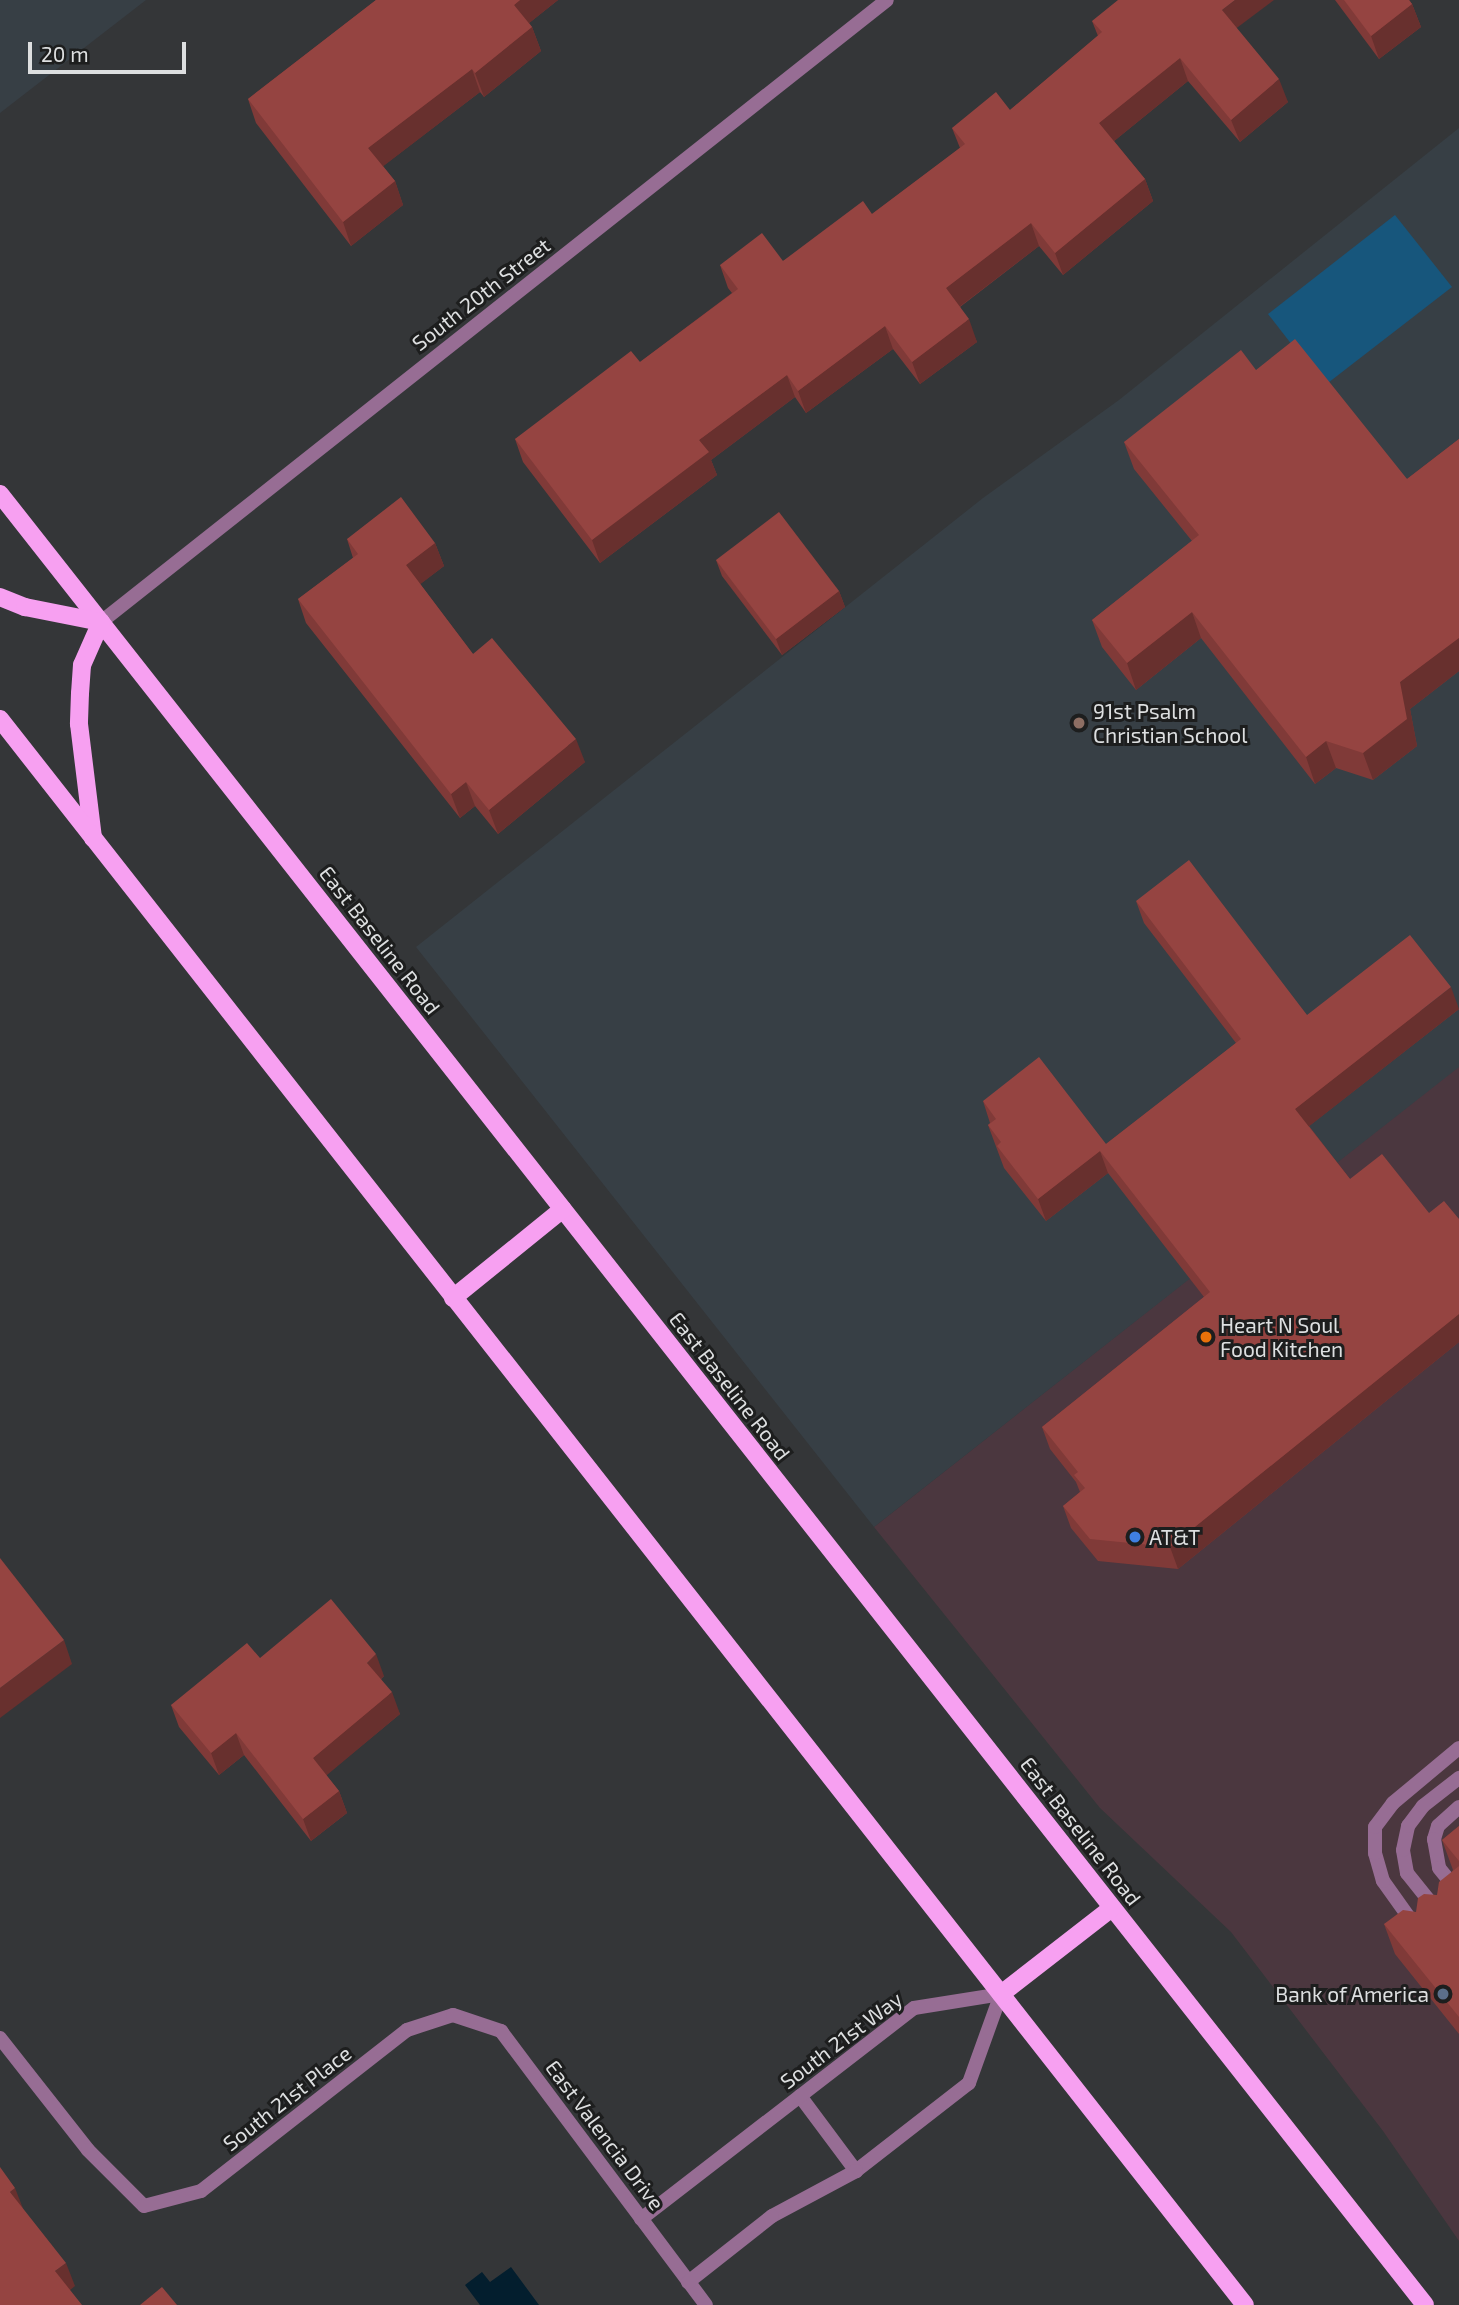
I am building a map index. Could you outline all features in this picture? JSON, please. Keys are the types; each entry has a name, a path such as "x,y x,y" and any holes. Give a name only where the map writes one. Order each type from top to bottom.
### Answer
{"main road":[{"name":"East Baseline Road","path":"0,494 1425,2305"},
{"path":"0,597 25,607 101,622 82,665 80,693 79,724 93,838"},
{"path":"0,719 1245,2305"},
{"path":"453,1298 563,1209"},
{"path":"1001,1994 1112,1908"}],"street":[{"name":"South 20th Street","path":"101,622 887,0"},
{"path":"1421,1934 1383,1881 1375,1853 1375,1827 1394,1802 1459,1748"},
{"path":"1442,1917 1407,1873 1403,1850 1408,1826 1423,1806 1459,1778"},
{"path":"1459,1807 1438,1826 1434,1839 1439,1868 1459,1894"},
{"name":"South 21st Way","path":"641,2219 914,2008 1001,1994"},
{"path":"688,2283 772,2216 856,2171 969,2083 1001,1994"},
{"name":"South 21st Place","path":"0,2038 88,2150 144,2207 201,2191 407,2030 453,2015"},
{"name":"East Valencia Drive","path":"453,2015 501,2031 706,2305"},
{"path":"800,2096 856,2171"}],"shaded area":[{"path":"0,0 146,0 0,113"},
{"name":"91st Psalm Christian School","path":"1459,128 1459,1067 874,1527 416,947 983,498 1119,400"},
{"path":"1395,215 1452,287 1324,386 1268,314"},
{"path":"1459,1066 1459,2241 1383,2131 1231,1932 1100,1808 874,1527"},
{"path":"511,2267 539,2305 480,2305 465,2285 482,2272 490,2282"}],"building":[{"path":"376,0 520,0 514,5 532,27 475,73 472,69 368,148 395,181 343,222 248,99"},
{"path":"1118,0 1235,0 1222,10 1279,79 1231,120 1180,58 1099,123 1145,179 1055,253 1031,223 946,288 969,319 912,362 885,326 798,391 787,375 699,440 709,452 592,540 515,439 631,351 640,362 738,289 720,265 762,233 783,261 863,201 872,214 965,144 952,128 996,92 1010,110 1102,32 1092,21"},
{"path":"1344,0 1409,0 1412,4 1371,36"},
{"path":"1295,339 1407,479 1459,439 1459,638 1400,682 1407,719 1363,753 1326,741 1306,757 1192,612 1127,663 1092,620 1199,535 1124,442 1241,350 1256,370"},
{"path":"401,497 435,543 406,565 473,654 492,638 576,739 489,810 466,782 451,794 298,599 358,554 347,539"},
{"path":"779,512 839,591 776,639 716,560"},
{"path":"1189,860 1307,1015 1410,935 1451,987 1295,1109 1350,1179 1382,1154 1429,1213 1444,1201 1459,1219 1459,1314 1170,1547 1090,1539 1063,1506 1085,1488 1074,1475 1078,1472 1042,1427 1210,1292 1100,1151 1038,1199 997,1146 1001,1142 988,1125 996,1119 983,1101 1039,1057 1106,1144 1241,1039 1136,901"},
{"path":"0,1558 64,1640 0,1688"},
{"path":"331,1599 376,1654 367,1663 392,1692 313,1758 339,1791 303,1819 236,1733 211,1753 171,1705 247,1643 260,1658"},
{"path":"1459,1826 1459,1861 1442,1840"},
{"path":"1459,1866 1459,2017 1384,1924 1403,1910 1416,1912 1418,1898 1424,1894 1437,1895 1439,1882"},
{"path":"0,2167 15,2188 10,2192 66,2263 55,2271 82,2305 0,2305"},
{"path":"162,2287 177,2305 140,2305"}],"place":[{"name":"91st Psalm Christian School","path":"1079,723"},
{"name":"Heart N Soul Food Kitchen","path":"1206,1337"},
{"name":"AT&T","path":"1135,1537"},
{"name":"Bank of America","path":"1443,1994"}]}
